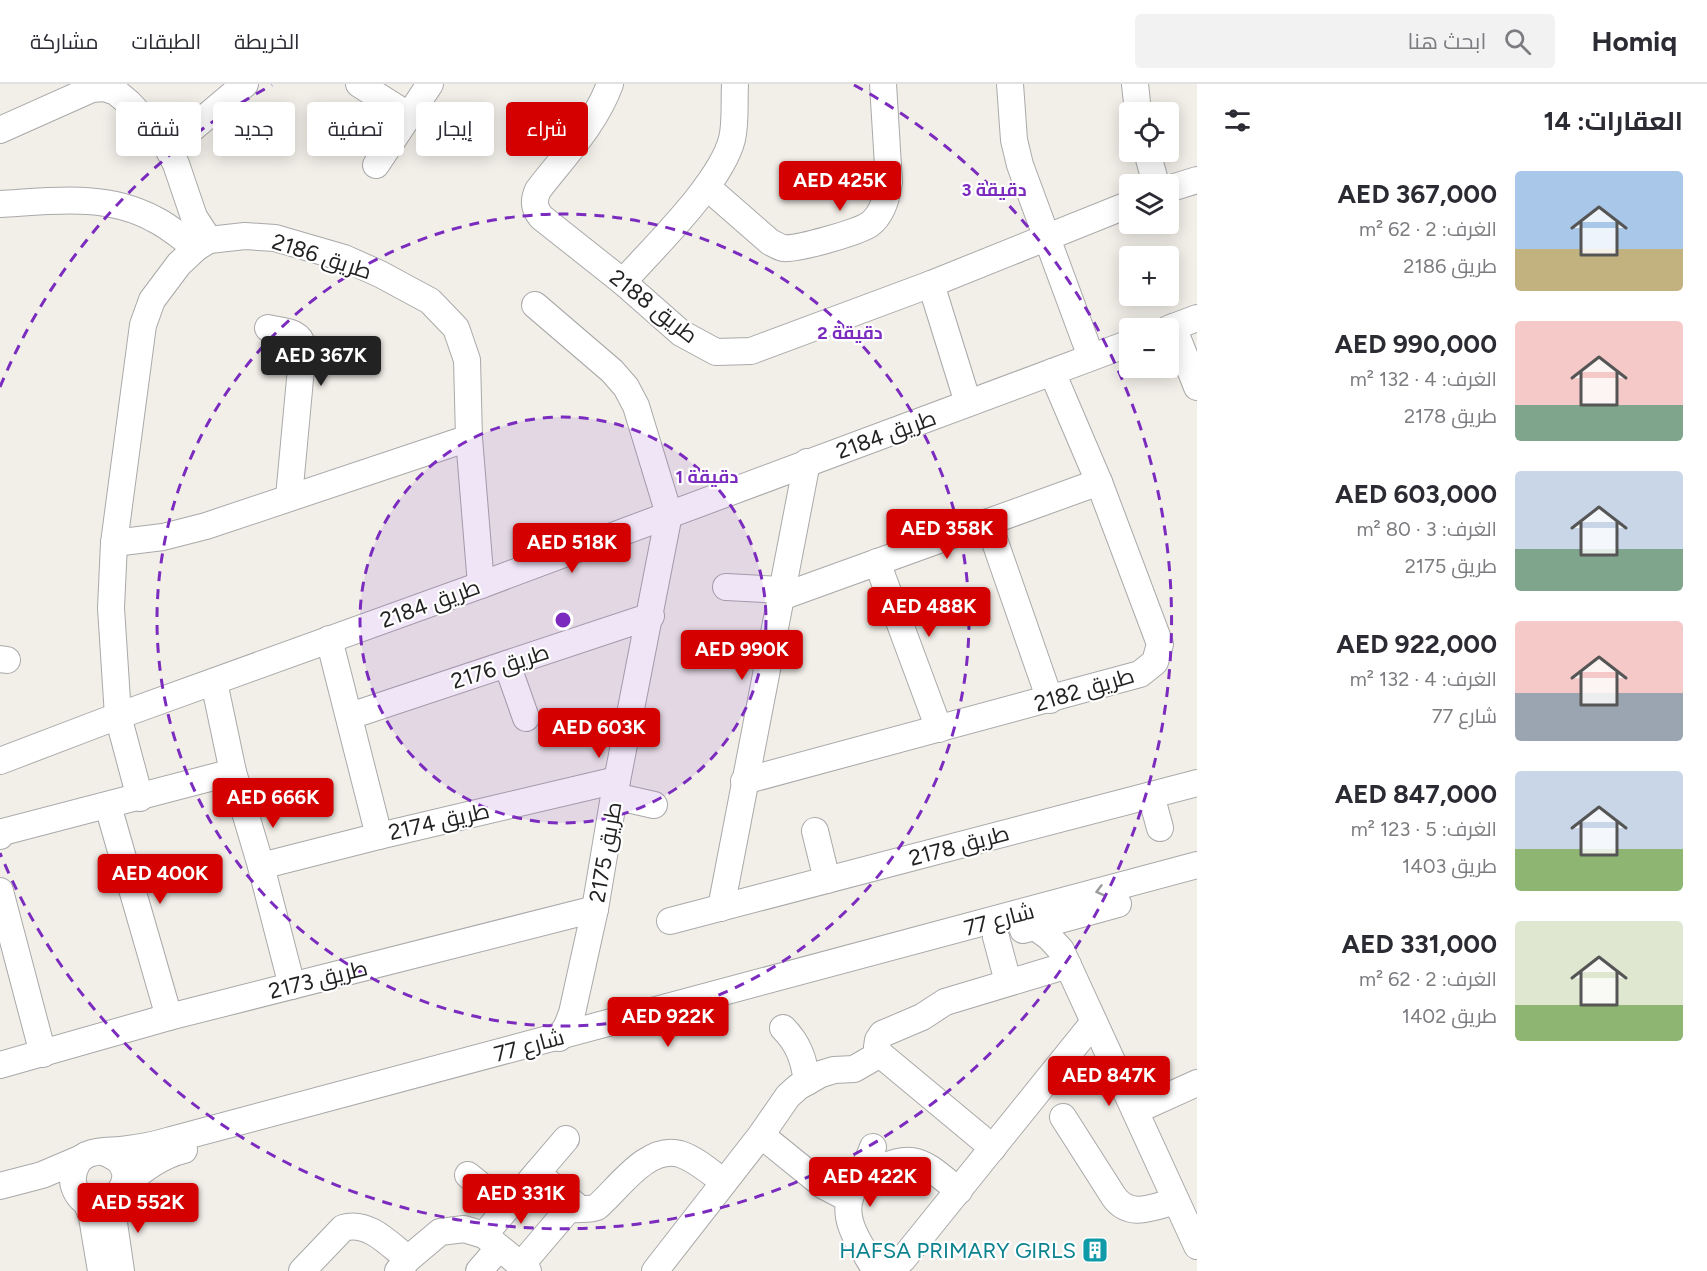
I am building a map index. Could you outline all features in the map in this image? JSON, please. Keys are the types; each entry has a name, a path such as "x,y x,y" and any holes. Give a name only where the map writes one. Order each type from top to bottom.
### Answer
{"street":[{"path":"201,121 245,84"},
{"path":"359,84 408,115"},
{"path":"376,165 430,84"},
{"name":"طريق 2188","path":"610,84 603,104 593,121 538,190 534,204 541,217 623,282 681,333 716,352 751,351 931,284 1119,208"},
{"path":"623,282 706,187 727,152 732,140 735,84"},
{"path":"706,187 770,242 782,248 795,248 859,230 870,224 880,213 887,198 889,182 883,84"},
{"path":"1010,84 1012,117 1020,165 1091,357"},
{"path":"1135,84 1137,102"},
{"path":"0,130 92,89 104,88 116,92 128,102"},
{"path":"172,156 202,244"},
{"path":"1179,186 1197,180"},
{"path":"0,204 77,199 113,204 154,219 202,244"},
{"name":"طريق 2186","path":"202,244 245,236 275,238 344,258 430,301 456,328 466,360 469,438 481,585"},
{"path":"140,798 118,716 111,608 114,543 143,325 152,300 179,264 202,244"},
{"path":"931,284 968,403"},
{"path":"534,305 612,371 626,387 636,406 669,514"},
{"path":"1179,325 1197,318"},
{"path":"268,328 297,335 303,347 289,497"},
{"path":"1179,346 1197,387"},
{"name":"طريق 2184","path":"0,761 481,585 1119,347"},
{"name":"طريق 2182","path":"744,782 1140,674 1155,662 1160,644 1099,482 1052,372"},
{"path":"114,543 183,533 469,438"},
{"path":"721,908 807,462"},
{"path":"726,587 782,594 1099,482"},
{"name":"طريق 2175","path":"581,1021 595,909 616,788 669,514"},
{"path":"988,522 1050,700"},
{"path":"877,562 939,729"},
{"name":"طريق 2176","path":"350,716 651,616"},
{"path":"329,639 379,836"},
{"path":"507,664 526,718"},
{"path":"214,682 233,772 261,866 292,986"},
{"path":"0,836 3,832 233,772"},
{"name":"طريق 2178","path":"670,921 1197,783"},
{"path":"616,788 654,805"},
{"name":"طريق 2174","path":"261,866 379,836 616,788"},
{"path":"1151,795 1160,828"},
{"path":"108,806 169,1017"},
{"path":"815,831 826,880"},
{"name":"شارع 77","path":"0,1186 42,1175 93,1155 155,1144 559,1038 581,1021 1197,865"},
{"name":"شارع 77","path":"121,1191 148,1166 177,1152 576,1050 1072,918 1197,882"},
{"path":"0,891 6,936 43,1054"},
{"name":"طريق 2173","path":"0,1065 169,1017 595,909"},
{"path":"1065,957 1065,933 1072,918"},
{"path":"1035,927 1049,937 1065,957 1135,1111 1186,1212 1197,1245"},
{"path":"996,937 1008,982"},
{"path":"993,1148 880,1054 877,1047 878,1040 882,1034 922,1017 953,999 1008,982 1065,957"},
{"path":"900,1267 1094,1022"},
{"path":"783,1028 791,1036 801,1054 798,1089"},
{"path":"655,1271 798,1089 828,1071 859,1067 880,1054"},
{"path":"1135,1111 1197,1083"},
{"path":"1063,1117 1114,1197 1123,1207 1186,1212"},
{"path":"761,1135 824,1186 849,1199"},
{"path":"479,1271 507,1207 566,1139"},
{"path":"873,1147 849,1199 848,1212 851,1225 876,1271"},
{"path":"101,1271 92,1217 83,1198 75,1188 74,1172 93,1155 111,1154 122,1165 124,1172 113,1216 120,1271"},
{"path":"302,1271 343,1228 351,1225 368,1228 403,1265 440,1232 464,1229 491,1241 524,1268 567,1212 590,1206 647,1160 657,1155 680,1154 724,1182"},
{"path":"862,1175 892,1163 918,1161 931,1168 959,1191"},
{"path":"468,1174 507,1207"},
{"path":"530,1180 590,1206"},
{"path":"0,1199 43,1190 55,1190 83,1198 94,1204 103,1203 121,1191"}],"place":[{"name":"HAFSA PRIMARY GIRLS","path":"1095,1250"}]}
